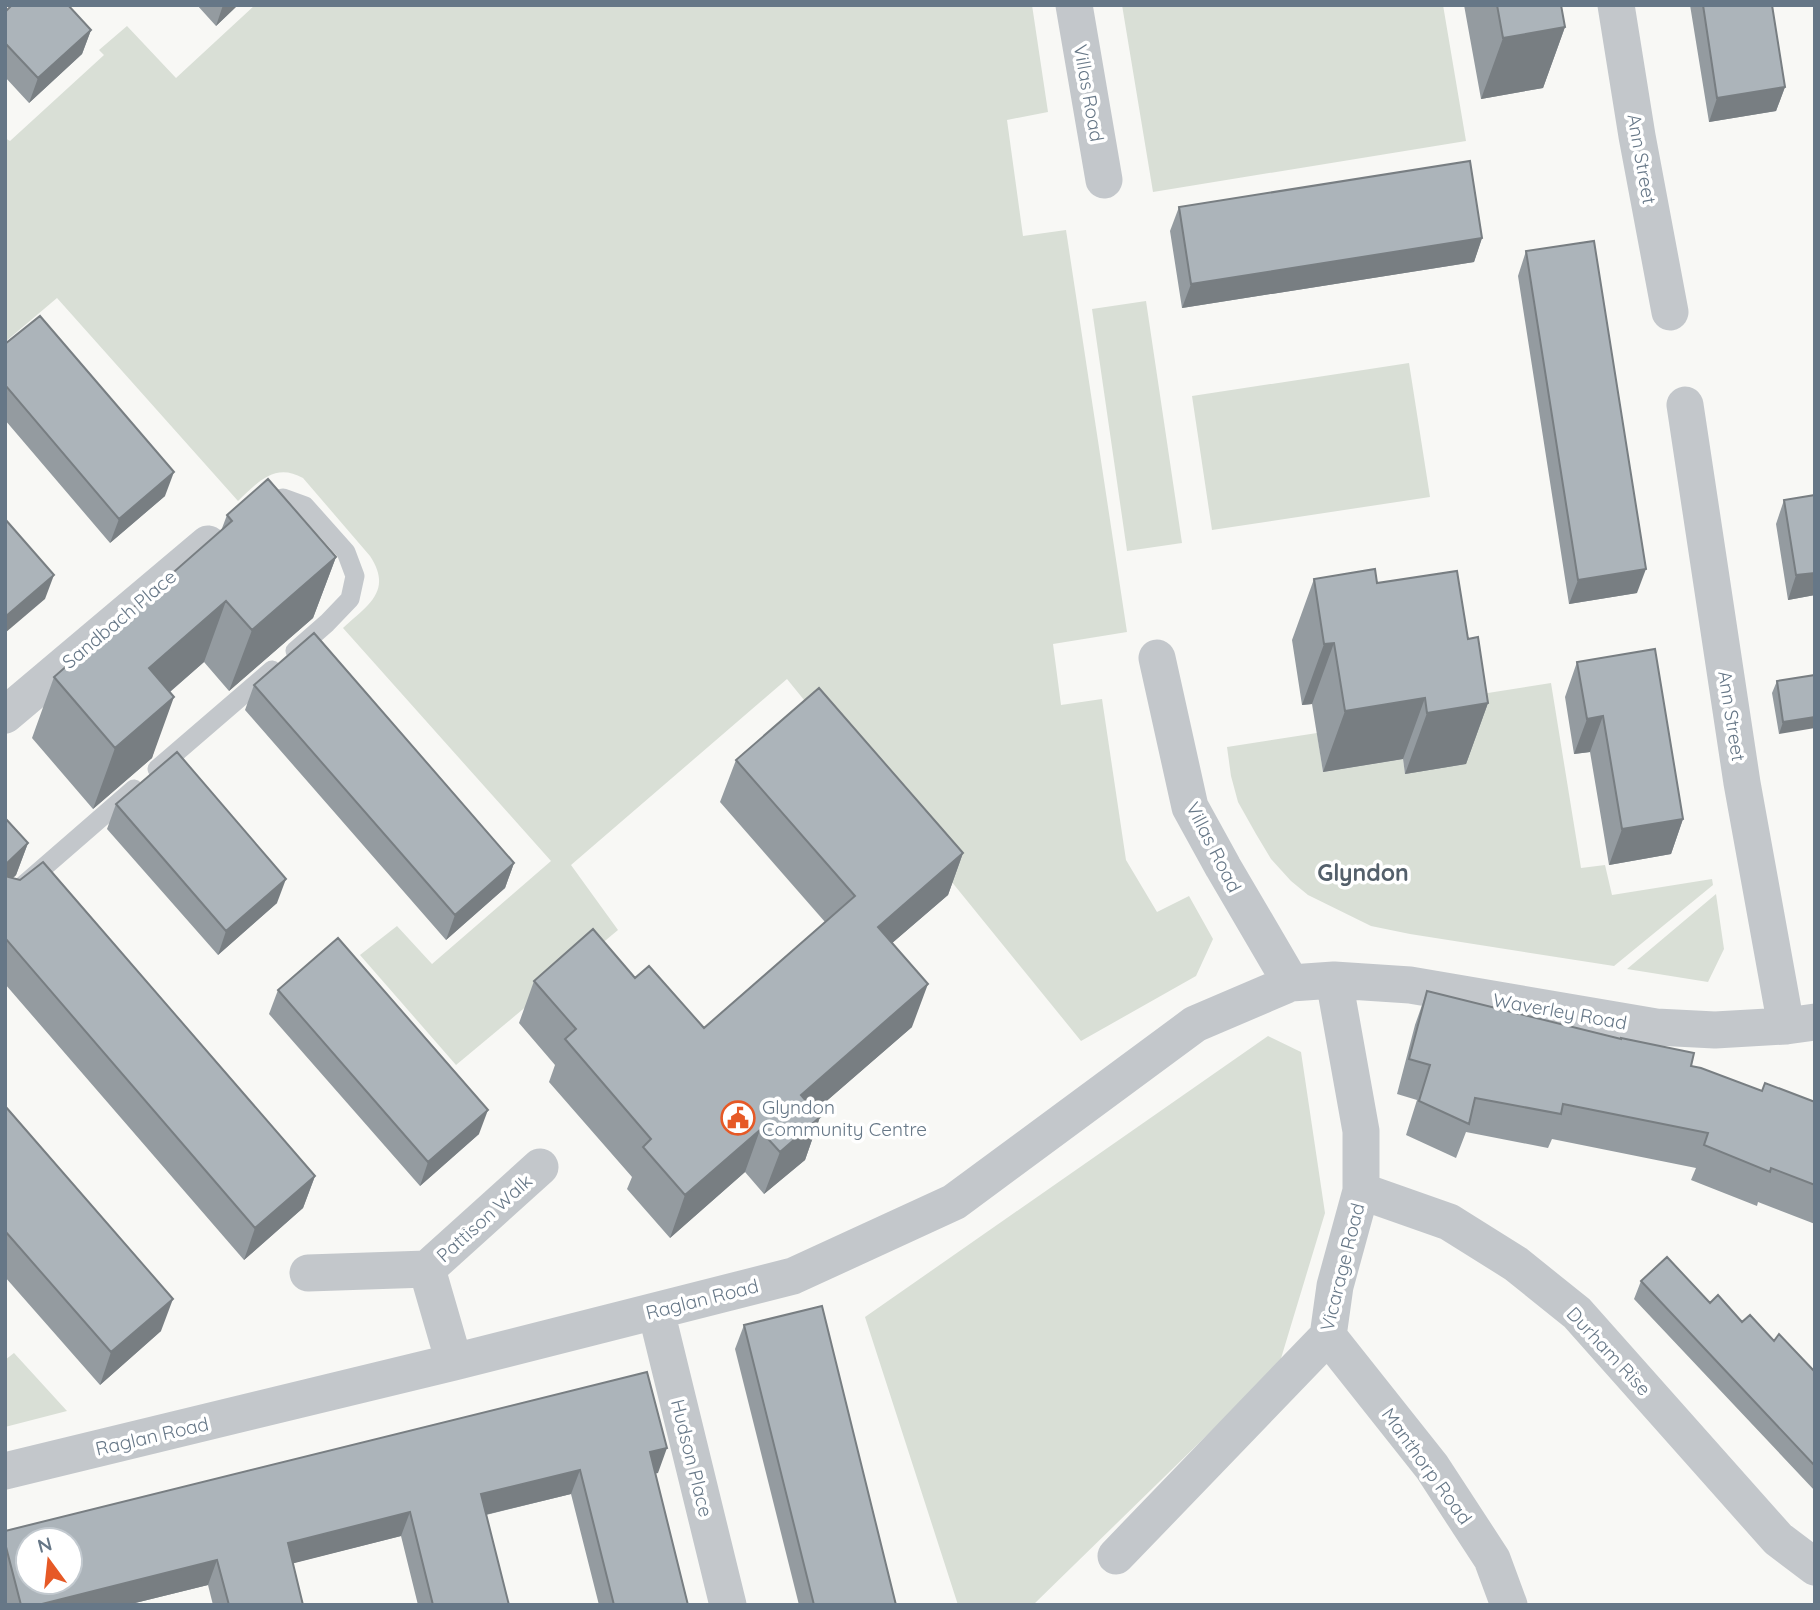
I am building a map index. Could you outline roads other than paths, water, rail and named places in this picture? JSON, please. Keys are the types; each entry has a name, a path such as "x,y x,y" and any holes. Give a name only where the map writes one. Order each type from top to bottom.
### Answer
{"street":[{"name":"Villas Road","path":"1074,5 1104,180"},
{"name":"Ann Street","path":"1616,5 1670,312"},
{"name":"Ann Street","path":"1685,405 1742,783 1800,1024"},
{"name":"Sandbach Place","path":"5,715 238,519"},
{"name":"Villas Road","path":"1157,658 1190,807 1292,983"},
{"name":"Waverley Road","path":"1334,980 1410,985 1656,1027 1715,1030 1800,1024"},
{"name":"Raglan Road","path":"5,1471 793,1276 954,1202 1195,1024 1292,983 1334,980"},
{"name":"Vicarage Road","path":"1116,1556 1328,1336 1335,1286 1361,1191 1361,1131 1334,980"},
{"name":"Pattison Walk","path":"427,1269 540,1167"},
{"name":"Durham Rise","path":"1361,1191 1450,1222 1516,1264 1577,1313 1778,1539 1815,1567"},
{"path":"308,1273 427,1269 454,1362"},
{"name":"Hudson Place","path":"656,1311 728,1605"},
{"name":"Manthorp Road","path":"1328,1336 1432,1467 1492,1559 1509,1605"}],"lane":[{"path":"5,901 327,623 350,599 355,576 346,552 306,506 283,498 261,502 238,519"}],"place":[{"name":"Glyndon Community Centre","path":"738,1118"}],"district":[{"name":"Glyndon","path":"1363,872"}]}
